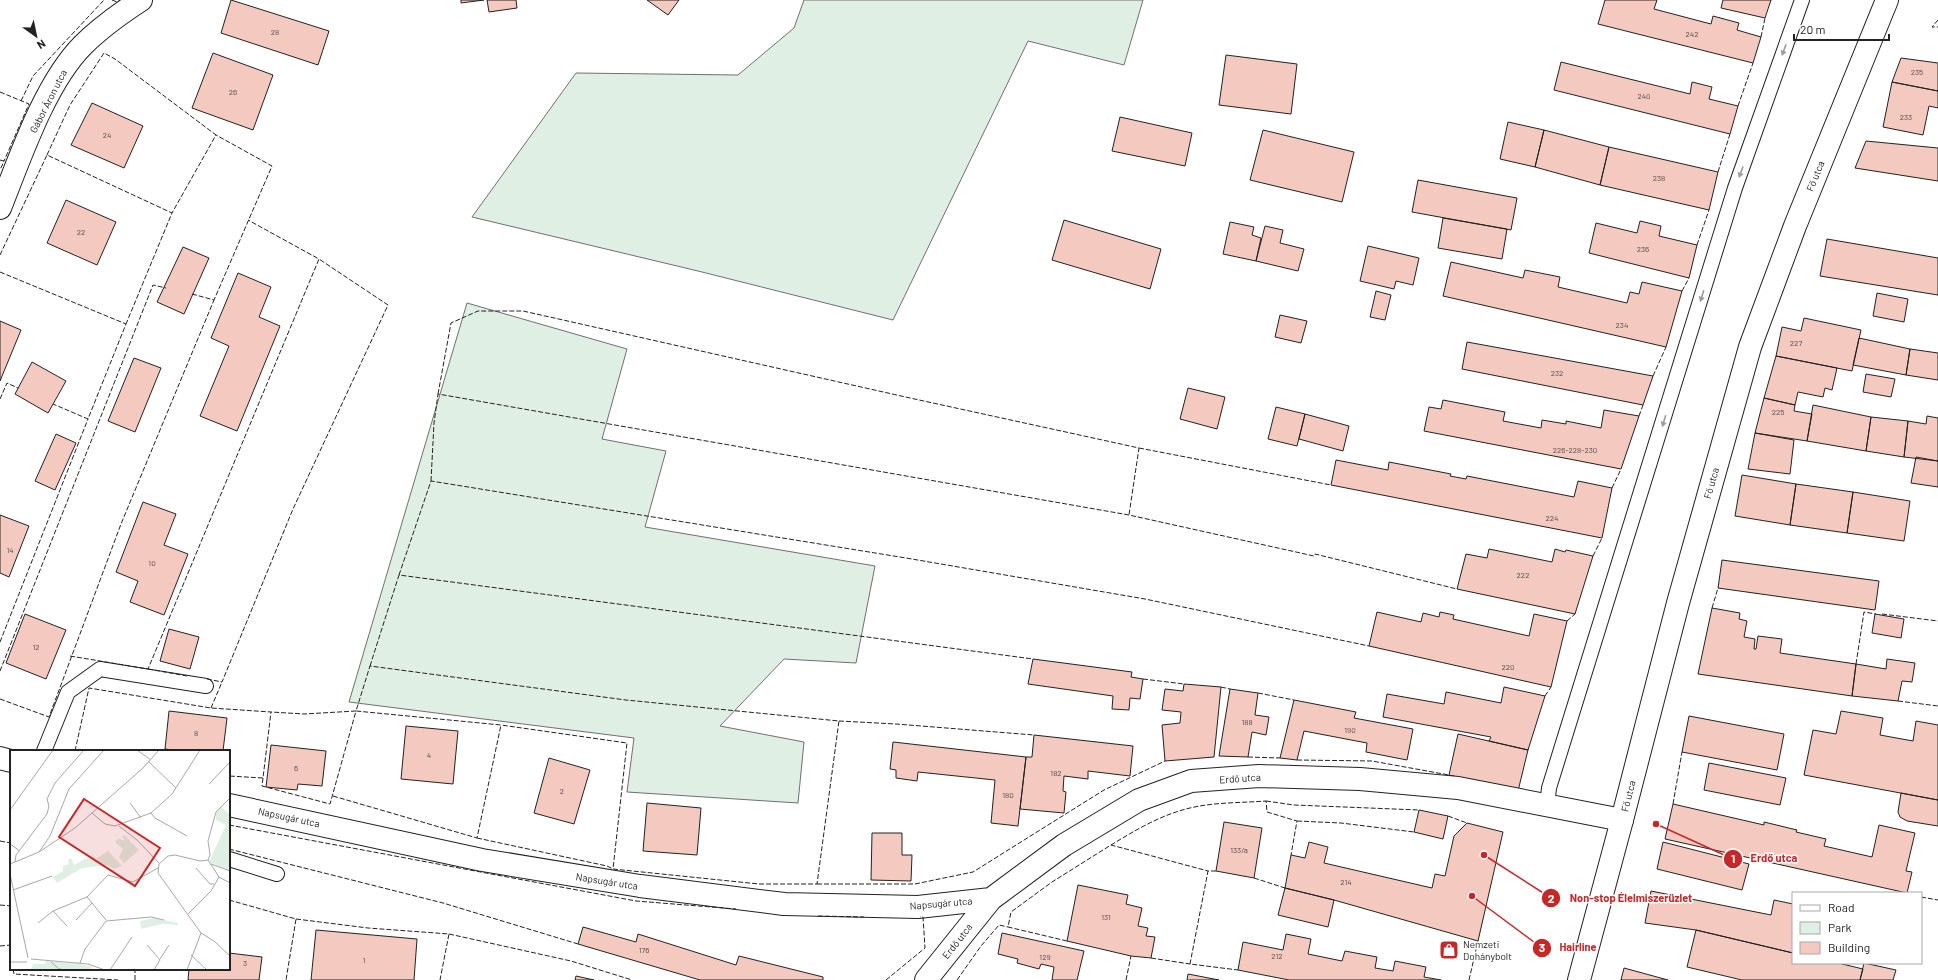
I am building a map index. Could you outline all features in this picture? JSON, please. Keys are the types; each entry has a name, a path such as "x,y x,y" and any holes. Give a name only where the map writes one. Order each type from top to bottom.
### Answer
{"street":[{"name":"Gábor Áron utca","path":"0,208 36,120 64,69 83,45 113,20 141,0"},
{"name":"Fő utca","path":"1578,980 1622,820 1678,603 1750,347 1795,226 1887,0"},
{"name":"Erdő utca","path":"926,980 991,898 1064,845 1139,800 1191,781 1259,776 1360,780 1458,788 1622,820"},
{"name":"Napsugár utca","path":"230,805 482,860 640,886 784,904 918,907 991,898"}],"lane":[{"path":"1547,806 1549,788 1735,188 1802,0"},
{"path":"44,750 68,692 100,670 206,686"},
{"path":"230,859 277,874"}],"green space":[{"path":"804,0 1143,0 1124,65 1028,41 893,320 698,271 472,217 576,73 738,75 794,28"},
{"path":"467,303 627,349 602,439 666,451 645,527 875,566 856,663 784,659 720,726 804,742 798,803 627,792 634,738 349,702"}],"building":[{"path":"231,0 329,31 318,65 221,33"},
{"path":"461,0 484,0 461,3"},
{"path":"487,0 516,0 517,8 489,12"},
{"path":"647,0 679,0 668,15"},
{"path":"1605,0 1657,0 1654,9 1711,24 1713,16 1739,23 1737,30 1761,37 1753,63 1598,24"},
{"path":"1723,0 1771,0 1765,18 1721,8"},
{"path":"213,53 273,75 253,130 192,108"},
{"path":"1226,55 1297,64 1291,114 1219,105"},
{"path":"1901,58 1938,63 1938,91 1892,82"},
{"path":"1561,62 1690,94 1692,82 1712,87 1709,99 1738,106 1730,134 1554,90"},
{"path":"1892,82 1938,91 1938,108 1929,106 1923,135 1883,127"},
{"path":"92,103 143,126 124,168 71,145"},
{"path":"1120,117 1192,133 1185,166 1112,151"},
{"path":"1508,122 1544,130 1535,167 1500,159"},
{"path":"1263,130 1354,152 1342,202 1250,180"},
{"path":"1544,130 1609,147 1600,185 1535,167"},
{"path":"1866,141 1938,148 1938,181 1855,168"},
{"path":"1609,147 1718,172 1709,210 1600,185"},
{"path":"1418,180 1517,198 1511,230 1412,212"},
{"path":"66,200 116,222 97,265 47,243"},
{"path":"1443,218 1507,229 1502,259 1438,248"},
{"path":"1064,220 1161,249 1150,289 1052,260"},
{"path":"1640,221 1661,226 1659,236 1697,245 1689,278 1589,253 1596,223 1637,233"},
{"path":"1230,222 1254,227 1252,235 1261,238 1256,261 1223,254"},
{"path":"1265,226 1283,230 1280,243 1304,249 1298,271 1256,261"},
{"path":"1827,239 1938,258 1938,295 1820,276"},
{"path":"1368,246 1419,258 1413,285 1396,281 1394,289 1360,281"},
{"path":"183,247 209,258 184,314 157,302"},
{"path":"1451,262 1523,278 1525,270 1560,277 1558,287 1627,303 1630,292 1639,294 1642,282 1682,291 1666,347 1443,296"},
{"path":"238,273 271,287 259,317 280,326 237,431 200,416 229,346 211,338"},
{"path":"1376,291 1391,295 1385,320 1370,317"},
{"path":"1877,293 1908,299 1904,322 1873,316"},
{"path":"1280,315 1307,321 1301,343 1275,337"},
{"path":"1804,318 1861,330 1852,371 1776,356 1782,327 1801,331"},
{"path":"0,321 21,330 0,381"},
{"path":"1859,338 1910,349 1906,375 1853,365"},
{"path":"1467,342 1653,376 1643,405 1462,369"},
{"path":"1910,349 1938,353 1938,380 1906,375"},
{"path":"1776,356 1837,368 1832,390 1825,388 1823,397 1798,392 1795,405 1764,398"},
{"path":"134,358 161,368 135,432 108,421"},
{"path":"32,362 66,381 48,413 15,394"},
{"path":"1866,374 1895,379 1891,397 1863,392"},
{"path":"1188,388 1225,397 1217,429 1180,419"},
{"path":"1764,398 1795,405 1794,411 1812,414 1807,441 1755,433"},
{"path":"1443,400 1505,412 1503,421 1541,428 1542,420 1566,424 1566,421 1601,428 1604,410 1639,416 1621,469 1424,431 1429,407 1441,409"},
{"path":"1813,405 1871,417 1866,451 1807,441"},
{"path":"1276,407 1305,414 1297,446 1268,439"},
{"path":"1305,414 1349,426 1343,451 1299,439"},
{"path":"1927,416 1938,418 1938,461 1904,457 1908,421 1926,424"},
{"path":"1871,417 1908,421 1904,457 1866,451"},
{"path":"1755,433 1794,440 1790,474 1748,469"},
{"path":"56,434 76,443 55,490 35,481"},
{"path":"1916,457 1938,461 1938,487 1911,483"},
{"path":"1336,460 1388,470 1389,462 1451,474 1450,476 1466,479 1467,476 1574,497 1578,481 1612,488 1602,538 1331,485"},
{"path":"1742,475 1796,484 1790,525 1735,516"},
{"path":"1796,484 1853,492 1847,533 1790,525"},
{"path":"1853,492 1910,501 1904,541 1847,533"},
{"path":"143,502 176,514 164,545 188,554 164,615 130,602 138,581 116,572"},
{"path":"0,515 29,526 9,577 0,573"},
{"path":"1489,549 1552,562 1555,549 1593,556 1575,614 1457,589 1466,554 1487,558"},
{"path":"1722,560 1879,581 1875,610 1718,588"},
{"path":"1712,608 1740,613 1739,619 1747,621 1744,637 1755,639 1754,649 1756,649 1758,636 1782,639 1780,653 1856,664 1852,696 1698,674"},
{"path":"1377,612 1421,622 1423,613 1439,617 1440,612 1454,615 1453,619 1529,636 1534,614 1567,621 1551,687 1369,646"},
{"path":"25,614 66,630 46,679 6,663"},
{"path":"1875,614 1904,619 1901,638 1872,633"},
{"path":"169,629 199,637 190,669 160,661"},
{"path":"1033,659 1132,672 1131,677 1143,679 1140,699 1130,698 1129,710 1112,709 1113,696 1028,684"},
{"path":"1887,659 1915,663 1912,682 1902,681 1898,701 1852,696 1856,664 1886,669"},
{"path":"1184,684 1221,687 1214,757 1165,761 1162,725 1180,723 1181,712 1162,710 1165,689 1183,691"},
{"path":"1504,687 1545,696 1528,750 1489,741 1491,737 1383,717 1387,694 1444,704 1446,692 1501,703"},
{"path":"1230,689 1258,693 1255,715 1269,717 1266,735 1252,732 1248,757 1219,756"},
{"path":"1294,700 1356,712 1354,718 1413,729 1407,760 1366,752 1367,743 1304,731 1297,760 1280,758"},
{"path":"169,711 227,718 223,750 165,749"},
{"path":"1841,711 1883,718 1880,735 1913,741 1916,721 1938,725 1938,800 1804,775 1813,730 1836,734"},
{"path":"1689,716 1784,734 1777,770 1682,752"},
{"path":"406,726 458,731 453,784 401,779"},
{"path":"1458,734 1528,750 1518,791 1449,775"},
{"path":"1034,735 1133,746 1130,776 1088,771 1088,779 1064,776 1063,791 1066,792 1064,813 1020,809 1026,757 1032,757"},
{"path":"893,742 1026,757 1018,826 991,823 995,780 918,772 917,781 896,778 896,770 890,769"},
{"path":"271,745 326,751 322,786 298,784 297,790 266,787"},
{"path":"549,758 590,770 574,824 534,813"},
{"path":"1709,763 1786,778 1780,805 1704,790"},
{"path":"1901,793 1938,800 1938,826 1907,821 1900,817 1898,812"},
{"path":"647,803 701,808 697,855 643,851"},
{"path":"1673,804 1764,825 1764,822 1797,830 1796,832 1826,839 1824,846 1872,857 1879,825 1915,833 1906,871 1912,872 1907,892 1665,839"},
{"path":"1419,810 1448,816 1443,839 1414,832"},
{"path":"1224,822 1262,828 1254,878 1216,871"},
{"path":"1467,823 1503,832 1478,941 1334,900 1285,888 1291,855 1305,858 1309,842 1328,847 1324,863 1432,888 1435,874 1445,876 1454,836"},
{"path":"872,833 902,833 902,855 912,855 911,881 871,880"},
{"path":"1663,842 1749,864 1742,890 1657,869"},
{"path":"1078,885 1128,895 1126,904 1142,908 1138,926 1148,928 1146,936 1155,937 1151,958 1131,956 1067,941"},
{"path":"1285,888 1334,900 1328,927 1278,915"},
{"path":"1651,891 1771,915 1774,900 1792,904 1792,953 1696,930 1645,923"},
{"path":"583,927 636,942 638,934 736,965 739,956 823,977 823,980 700,980 578,944"},
{"path":"316,930 417,939 414,980 311,980"},
{"path":"1696,930 1792,953 1792,964 1842,964 1863,969 1860,980 1742,980 1687,967"},
{"path":"1002,933 1084,951 1077,980 1052,980 1054,967 1041,964 1039,969 1017,963 1018,959 998,954"},
{"path":"1286,934 1311,939 1308,954 1342,961 1345,951 1377,957 1375,968 1393,971 1395,961 1426,967 1424,977 1441,980 1289,980 1238,970 1243,942 1283,950"},
{"path":"230,953 262,957 259,980 188,980 189,970 230,970"},
{"path":"1864,964 1896,970 1893,980 1860,980"},
{"path":"1624,968 1668,980 1621,980"},
{"path":"1188,974 1219,980 1187,980"},
{"path":"576,976 594,980 575,980"}],"fence":[{"path":"21,101 33,76 104,0"},
{"path":"112,0 117,2 120,0"},
{"path":"1761,37 1765,18"},
{"path":"1938,20 1932,27 1938,27"},
{"path":"47,155 70,105 104,53 115,59 216,135 172,213"},
{"path":"1738,106 1753,63"},
{"path":"0,92 29,104 4,161"},
{"path":"1718,172 1730,134"},
{"path":"192,294 214,300 272,166 216,135"},
{"path":"0,255 47,155 172,213 126,324"},
{"path":"0,160 4,161 0,170"},
{"path":"1697,245 1709,210"},
{"path":"70,656 148,669 319,259 248,220"},
{"path":"207,679 222,682 293,509 388,305 319,259"},
{"path":"0,272 126,324 88,419 53,404"},
{"path":"1682,291 1689,278"},
{"path":"0,671 153,285 166,288"},
{"path":"0,699 49,717 121,524 214,300"},
{"path":"438,394 451,323 478,311 523,311 1139,448 1129,515"},
{"path":"1653,376 1666,347"},
{"path":"0,399 7,383 18,388"},
{"path":"431,481 434,423 438,394 1129,515 1314,556 1315,554 1457,589"},
{"path":"1639,416 1643,405"},
{"path":"0,642 88,419"},
{"path":"1139,448 1331,485"},
{"path":"1612,488 1621,469"},
{"path":"399,575 431,481 906,558 1145,599 1369,646"},
{"path":"1593,556 1602,538"},
{"path":"370,666 399,575 1033,659"},
{"path":"1712,608 1718,588"},
{"path":"1856,664 1864,612 1876,614"},
{"path":"1567,621 1575,614"},
{"path":"1882,614 1938,621"},
{"path":"333,796 477,838 501,725 356,711 370,666 626,700 839,721 817,884 759,884 613,869 627,743 501,725"},
{"path":"148,669 187,676"},
{"path":"1143,679 1184,684"},
{"path":"211,708 222,682"},
{"path":"1221,687 1230,689"},
{"path":"1545,696 1551,687"},
{"path":"75,750 89,688 211,708 271,712 263,778 230,776"},
{"path":"1258,693 1294,700"},
{"path":"1898,701 1938,706"},
{"path":"263,778 262,786 330,804 356,711 304,714 271,712"},
{"path":"839,721 1034,735"},
{"path":"1673,804 1682,752"},
{"path":"1248,757 1280,758"},
{"path":"1297,760 1372,761 1449,775"},
{"path":"817,884 915,884 973,872 1104,790 1165,761"},
{"path":"1266,801 1294,805 1419,810"},
{"path":"1111,845 1156,820 1186,809 1216,804 1266,801 1267,812 1297,821 1291,855"},
{"path":"1448,816 1467,823"},
{"path":"1297,821 1341,823 1414,832"},
{"path":"230,825 636,901 736,909"},
{"path":"477,838 607,866 613,869"},
{"path":"0,841 10,843"},
{"path":"1067,941 1008,927 1011,912 1052,882 1111,845 1208,871"},
{"path":"230,849 443,903 578,944"},
{"path":"1216,871 1208,871 1190,964 1238,970"},
{"path":"1254,878 1285,888"},
{"path":"1922,897 1938,900"},
{"path":"230,900 296,919 286,980"},
{"path":"0,905 10,906"},
{"path":"818,916 864,917"},
{"path":"886,980 925,948 923,917 920,917"},
{"path":"296,919 368,928 449,934 440,980"},
{"path":"957,980 981,946 999,925 1008,927"},
{"path":"449,934 571,961 632,980"},
{"path":"1469,980 1478,941"},
{"path":"0,946 10,945"},
{"path":"1126,980 1131,956"},
{"path":"1151,958 1190,964"},
{"path":"13,970 14,974 118,980"},
{"path":"135,970 135,980"}],"place":[{"name":"Erdő utca","path":"1656,824"},
{"name":"Non-stop Élelmiszerüzlet","path":"1484,855"},
{"name":"Hairline","path":"1472,896"},
{"name":"Nemzeti Dohánybolt","path":"1449,950"}]}
